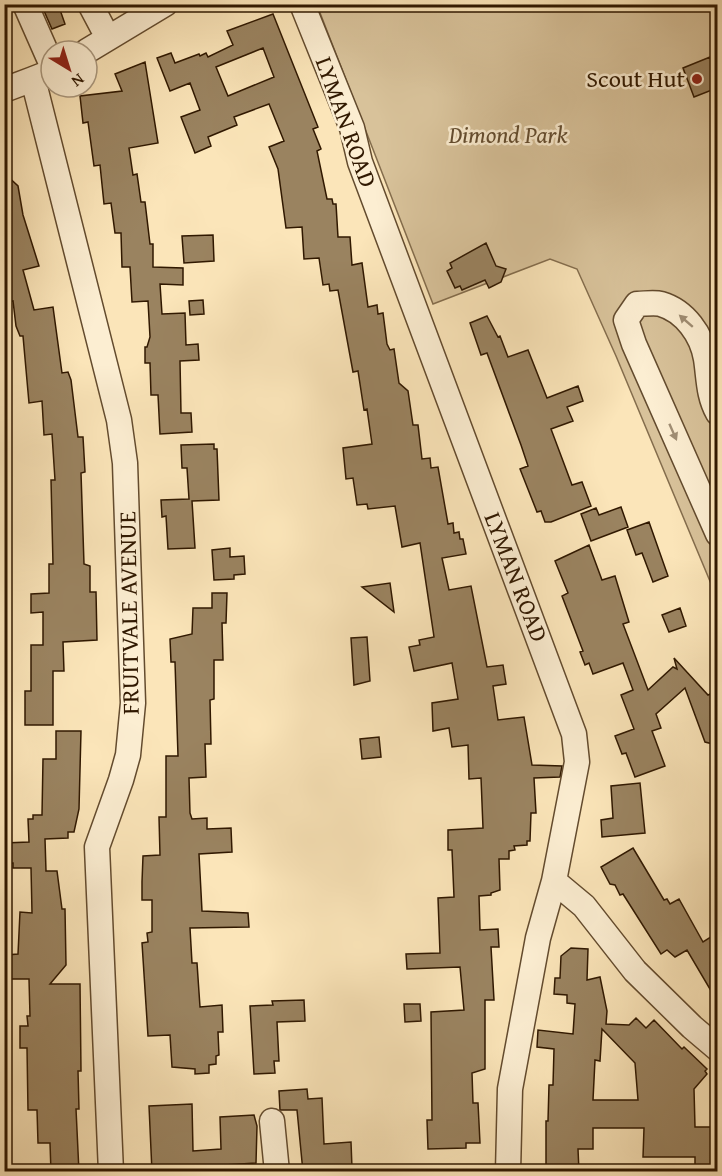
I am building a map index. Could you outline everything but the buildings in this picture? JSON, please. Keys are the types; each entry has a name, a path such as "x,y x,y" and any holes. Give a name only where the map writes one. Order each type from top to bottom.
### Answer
{"street":[{"path":"25,4 40,39"},
{"path":"90,4 108,38"},
{"path":"99,44 165,4"},
{"name":"LYMAN ROAD","path":"302,4 352,128 360,162 574,734 577,762 554,881 538,938 510,1089 508,1172"},
{"path":"4,90 39,77"},
{"name":"FRUITVALE AVENUE","path":"47,99 119,420 125,463 133,679 132,728 121,780 97,847 111,1172"},
{"path":"717,413 706,379 706,359 698,332 683,317 660,304 637,304 626,320 634,344 717,532"},
{"path":"554,881 584,906 635,971 717,1049"},
{"path":"272,1121 277,1172"}],"green space":[{"name":"Dimond Park","path":"317,5 717,5 717,598 616,356 577,269 550,259 433,304"}],"place":[{"name":"Scout Hut","path":"697,79"}]}
